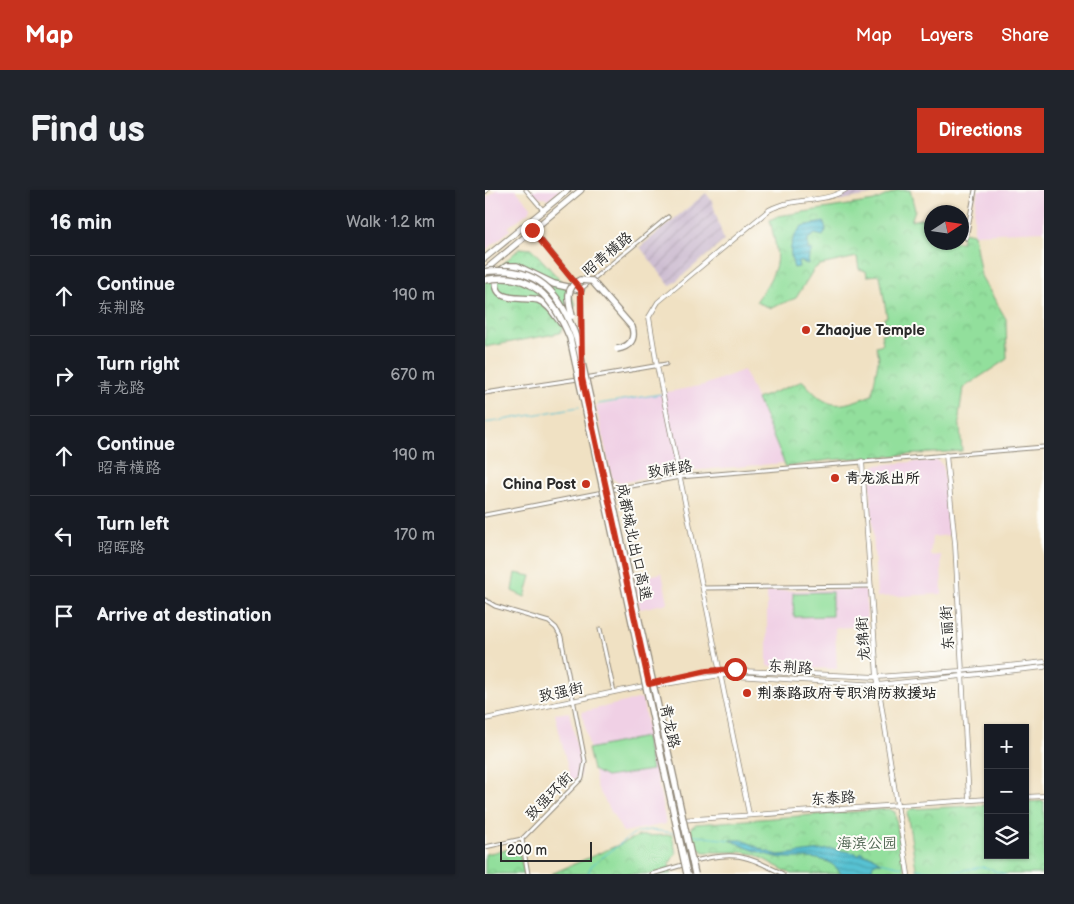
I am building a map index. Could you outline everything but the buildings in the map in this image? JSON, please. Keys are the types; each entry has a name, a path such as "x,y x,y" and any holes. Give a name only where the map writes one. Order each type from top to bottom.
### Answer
{"highway":[{"path":"570,338 552,310 543,303 534,299 508,298 499,289 498,272 501,268 517,266 554,284 581,290"},
{"name":"成都城北出口高速","path":"485,271 517,272 546,286 560,300 569,316 577,340 695,874"},
{"name":"成都城北出口高速","path":"485,280 508,278 530,284 541,291 559,312 570,338 687,874"},
{"path":"577,340 568,293 577,282 587,279 595,284 632,327 634,332 632,342 625,348 617,349"}],"main road":[{"path":"485,258 568,190"},
{"path":"485,271 581,190"}],"street":[{"path":"526,190 543,210"},
{"path":"749,814 663,397 649,317 658,302 771,209 826,198 845,190"},
{"path":"969,222 975,190"},
{"name":"昭青横路","path":"582,378 581,290 668,217"},
{"path":"527,223 581,290"},
{"path":"485,393 666,364"},
{"name":"青龙路","path":"582,378 691,874"},
{"name":"致祥路","path":"485,515 680,477 1044,448"},
{"name":"东丽街","path":"945,455 955,543 969,800"},
{"name":"龙绵街","path":"862,461 877,678 908,874"},
{"path":"703,588 871,586"},
{"name":"致强环街","path":"485,600 495,606 549,622 556,628 561,638 585,761 582,778 522,839 485,847"},
{"path":"600,629 614,692"},
{"name":"东荆路","path":"641,686 721,675 878,685 1044,662"},
{"name":"东荆路","path":"650,685 720,670 877,678 1044,667"},
{"name":"致强街","path":"485,719 641,686"},
{"path":"1029,797 1044,796"},
{"name":"东泰路","path":"679,820 984,799"},
{"path":"522,839 528,874"},
{"path":"652,874 708,858 740,855 783,874"}],"shaded area":[{"path":"496,190 516,190 531,207 530,211 508,227 510,230 485,251 485,199"},
{"path":"531,190 560,190 549,199 536,197"},
{"path":"852,190 885,190 876,194 836,201"},
{"path":"978,190 1044,190 1044,231 974,234 974,211"},
{"path":"706,193 712,201 724,241 670,286 640,247"},
{"path":"744,370 784,463 685,471 679,468 672,469 670,474 619,483 612,478 596,406 704,385"},
{"path":"937,460 943,466 950,535 932,537 930,556 941,555 942,594 877,597 869,470 875,465"},
{"path":"662,573 668,603 640,609 634,579"},
{"path":"863,589 866,592 867,626 835,628 837,669 767,666 767,591"},
{"path":"642,698 666,824 623,832 597,787 582,712"},
{"path":"569,712 581,763 581,776 571,781 555,714"}],"green space":[{"path":"898,190 910,190 915,210 911,221 924,218 924,250 969,250 969,233 974,234 981,276 1006,319 1007,359 963,388 959,416 962,451 829,460 786,467 757,399 803,381 820,398 834,404 850,403 872,395 879,356 876,346 883,344 881,334 887,333 884,318 887,317 880,275 867,276 866,271 859,269 857,257 820,265 814,269 796,298 771,308 756,302 770,279 776,263 776,246 770,220 778,216 874,201"},
{"path":"520,248 532,249 561,281 576,304 560,333 485,347 485,280"},
{"path":"515,573 531,576 525,597 512,591"},
{"path":"832,592 832,616 794,617 793,593"},
{"path":"645,737 652,770 606,777 593,770 588,749"},
{"name":"海滨公园","path":"1044,801 1044,874 917,874 907,813 911,809 984,805 984,859 1029,859 1029,802"},
{"name":"海滨公园","path":"889,809 895,812 905,874 791,874 754,854 742,852 704,852 694,845 691,828 696,824"},
{"path":"672,835 676,853 669,864 672,874 551,874 639,836"},
{"path":"515,848 519,851 524,874 485,874 485,854"}],"water":[{"path":"824,222 826,230 823,236 815,234 808,239 808,250 811,249 811,252 808,264 798,261 799,267 794,268 791,246 798,231 802,226"},
{"path":"730,840 743,840 765,851 779,855 831,849 856,853 859,856 863,852 863,855 870,855 882,863 873,864 871,874 841,874 828,862 812,858 777,857 747,848"}],"waterway":[{"path":"598,404 661,394"},
{"path":"485,423 579,407"},
{"path":"588,874 591,866 633,834 649,830 676,833"},
{"path":"689,835 729,840"},
{"path":"880,862 902,867"},
{"path":"916,869 944,873 983,867 1005,874"}],"place":[{"name":"Zhaojue Temple","path":"806,330"},
{"name":"青龙派出所","path":"835,478"},
{"name":"China Post","path":"586,484"},
{"name":"荆泰路政府专职消防救援站","path":"747,693"}],"route":[{"path":"532,230 581,290 582,378 649,684 707,671 735,669"}]}
